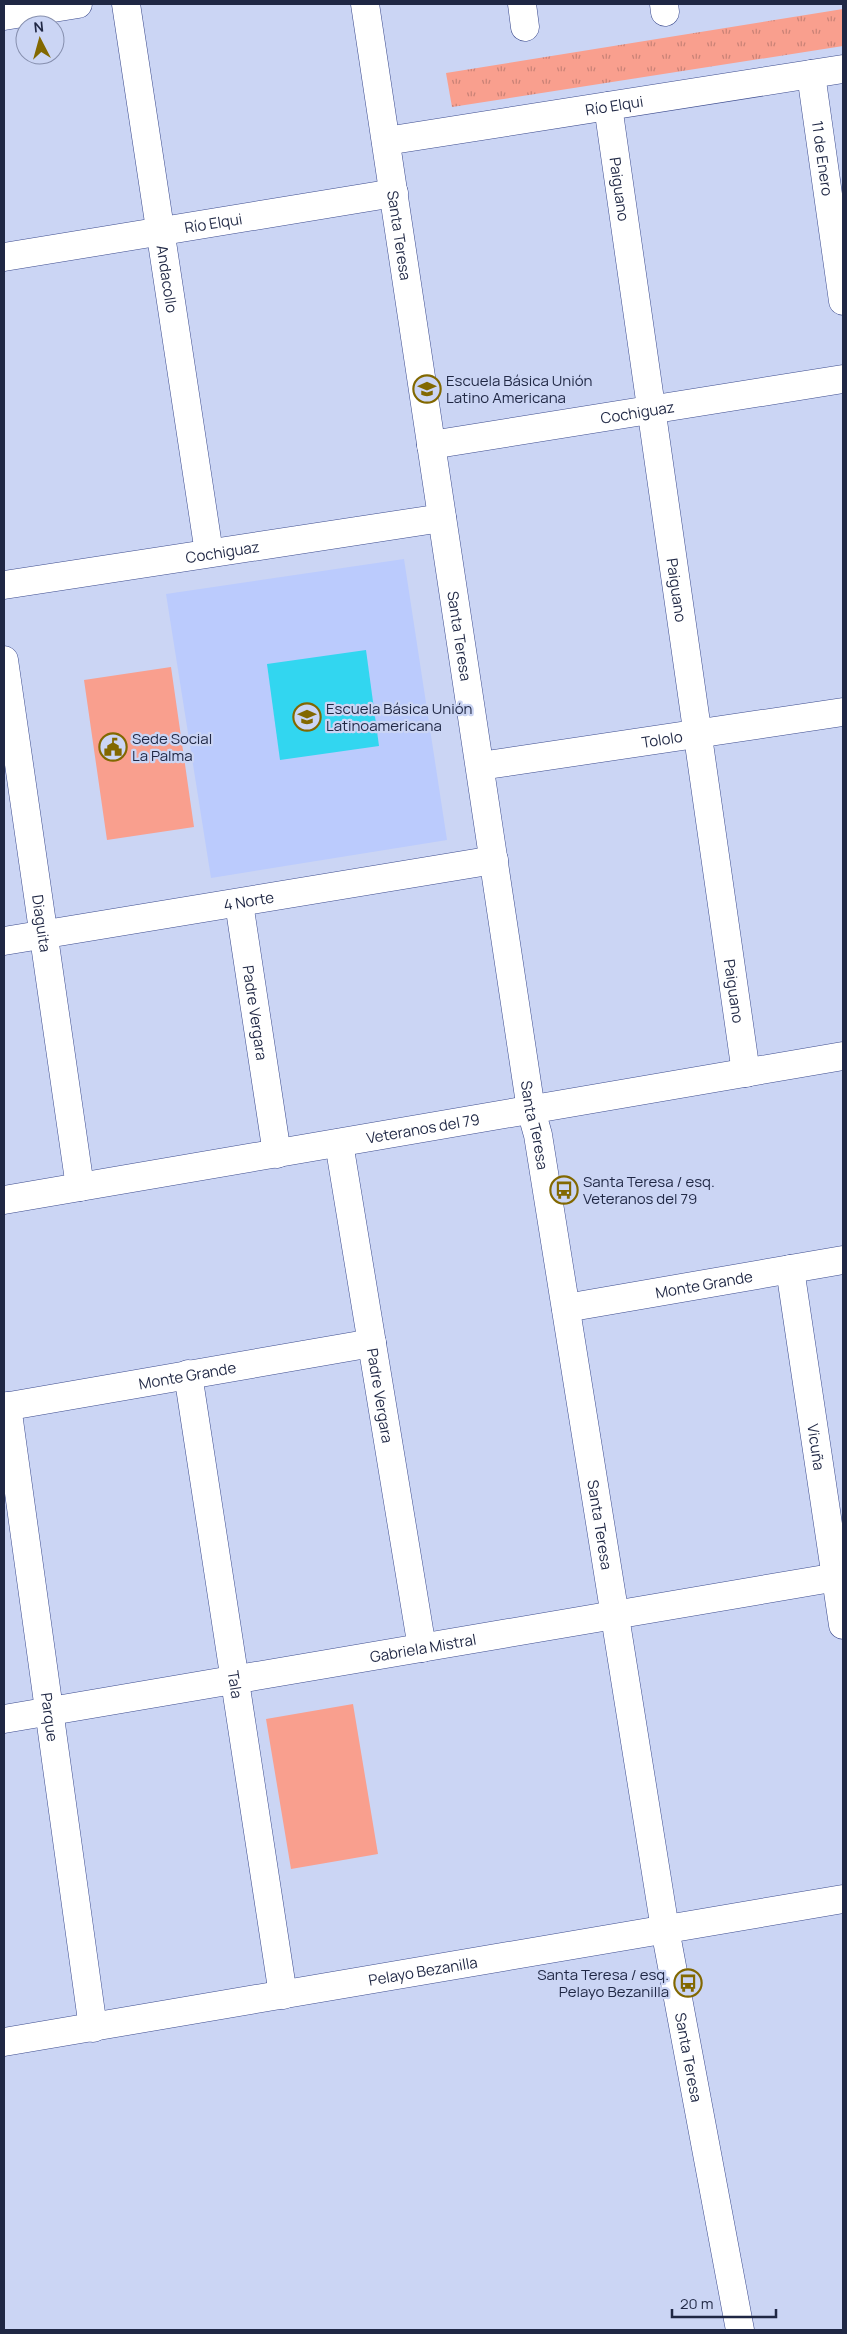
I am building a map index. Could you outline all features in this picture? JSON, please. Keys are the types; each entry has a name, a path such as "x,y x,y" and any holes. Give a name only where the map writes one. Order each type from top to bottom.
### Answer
{"street":[{"path":"4,16 78,4"},
{"name":"Andacollo","path":"126,4 209,553"},
{"name":"Santa Teresa","path":"366,4 531,1110 538,1135 665,1929 740,2330"},
{"name":"Río Elqui","path":"386,141 843,69"},
{"name":"11 de Enero","path":"811,74 843,302"},
{"name":"Paiguano","path":"608,106 746,1073"},
{"name":"Río Elqui","path":"4,257 394,194"},
{"name":"Cochiguaz","path":"431,445 843,379"},
{"name":"Cochiguaz","path":"4,585 442,518"},
{"name":"Diaguita","path":"4,660 80,1187"},
{"name":"Tololo","path":"480,766 843,712"},
{"name":"4 Norte","path":"4,941 494,860"},
{"name":"Padre Vergara","path":"239,903 277,1154"},
{"name":"Veteranos del 79","path":"4,1200 843,1056"},
{"name":"Padre Vergara","path":"340,1143 422,1648"},
{"name":"Monte Grande","path":"566,1308 843,1260"},
{"name":"Vicuña","path":"790,1269 840,1577 843,1625"},
{"name":"Monte Grande","path":"6,1406 372,1343"},
{"name":"Tala","path":"188,1374 283,1995"},
{"name":"Parque","path":"6,1406 93,2028"},
{"name":"Gabriela Mistral","path":"4,1719 840,1577"},
{"name":"Pelayo Bezanilla","path":"4,2042 843,1898"}],"shaded area":[{"name":"Escuela Básica Unión Latinoamericana","path":"404,559 447,840 211,878 166,594"}],"green space":[{"path":"843,9 843,46 452,107 446,73"},
{"path":"171,667 194,827 107,840 84,680"},
{"path":"353,1704 378,1854 291,1869 266,1719"}],"building":[{"path":"366,650 379,746 280,760 267,664"}],"place":[{"name":"Escuela Básica Unión Latino Americana","path":"427,389"},
{"name":"Escuela Básica Unión Latinoamericana","path":"307,717"},
{"name":"Sede Social La Palma","path":"113,747"},
{"name":"Santa Teresa / esq. Veteranos del 79","path":"564,1190"},
{"name":"Santa Teresa / esq. Pelayo Bezanilla","path":"688,1983"}]}
